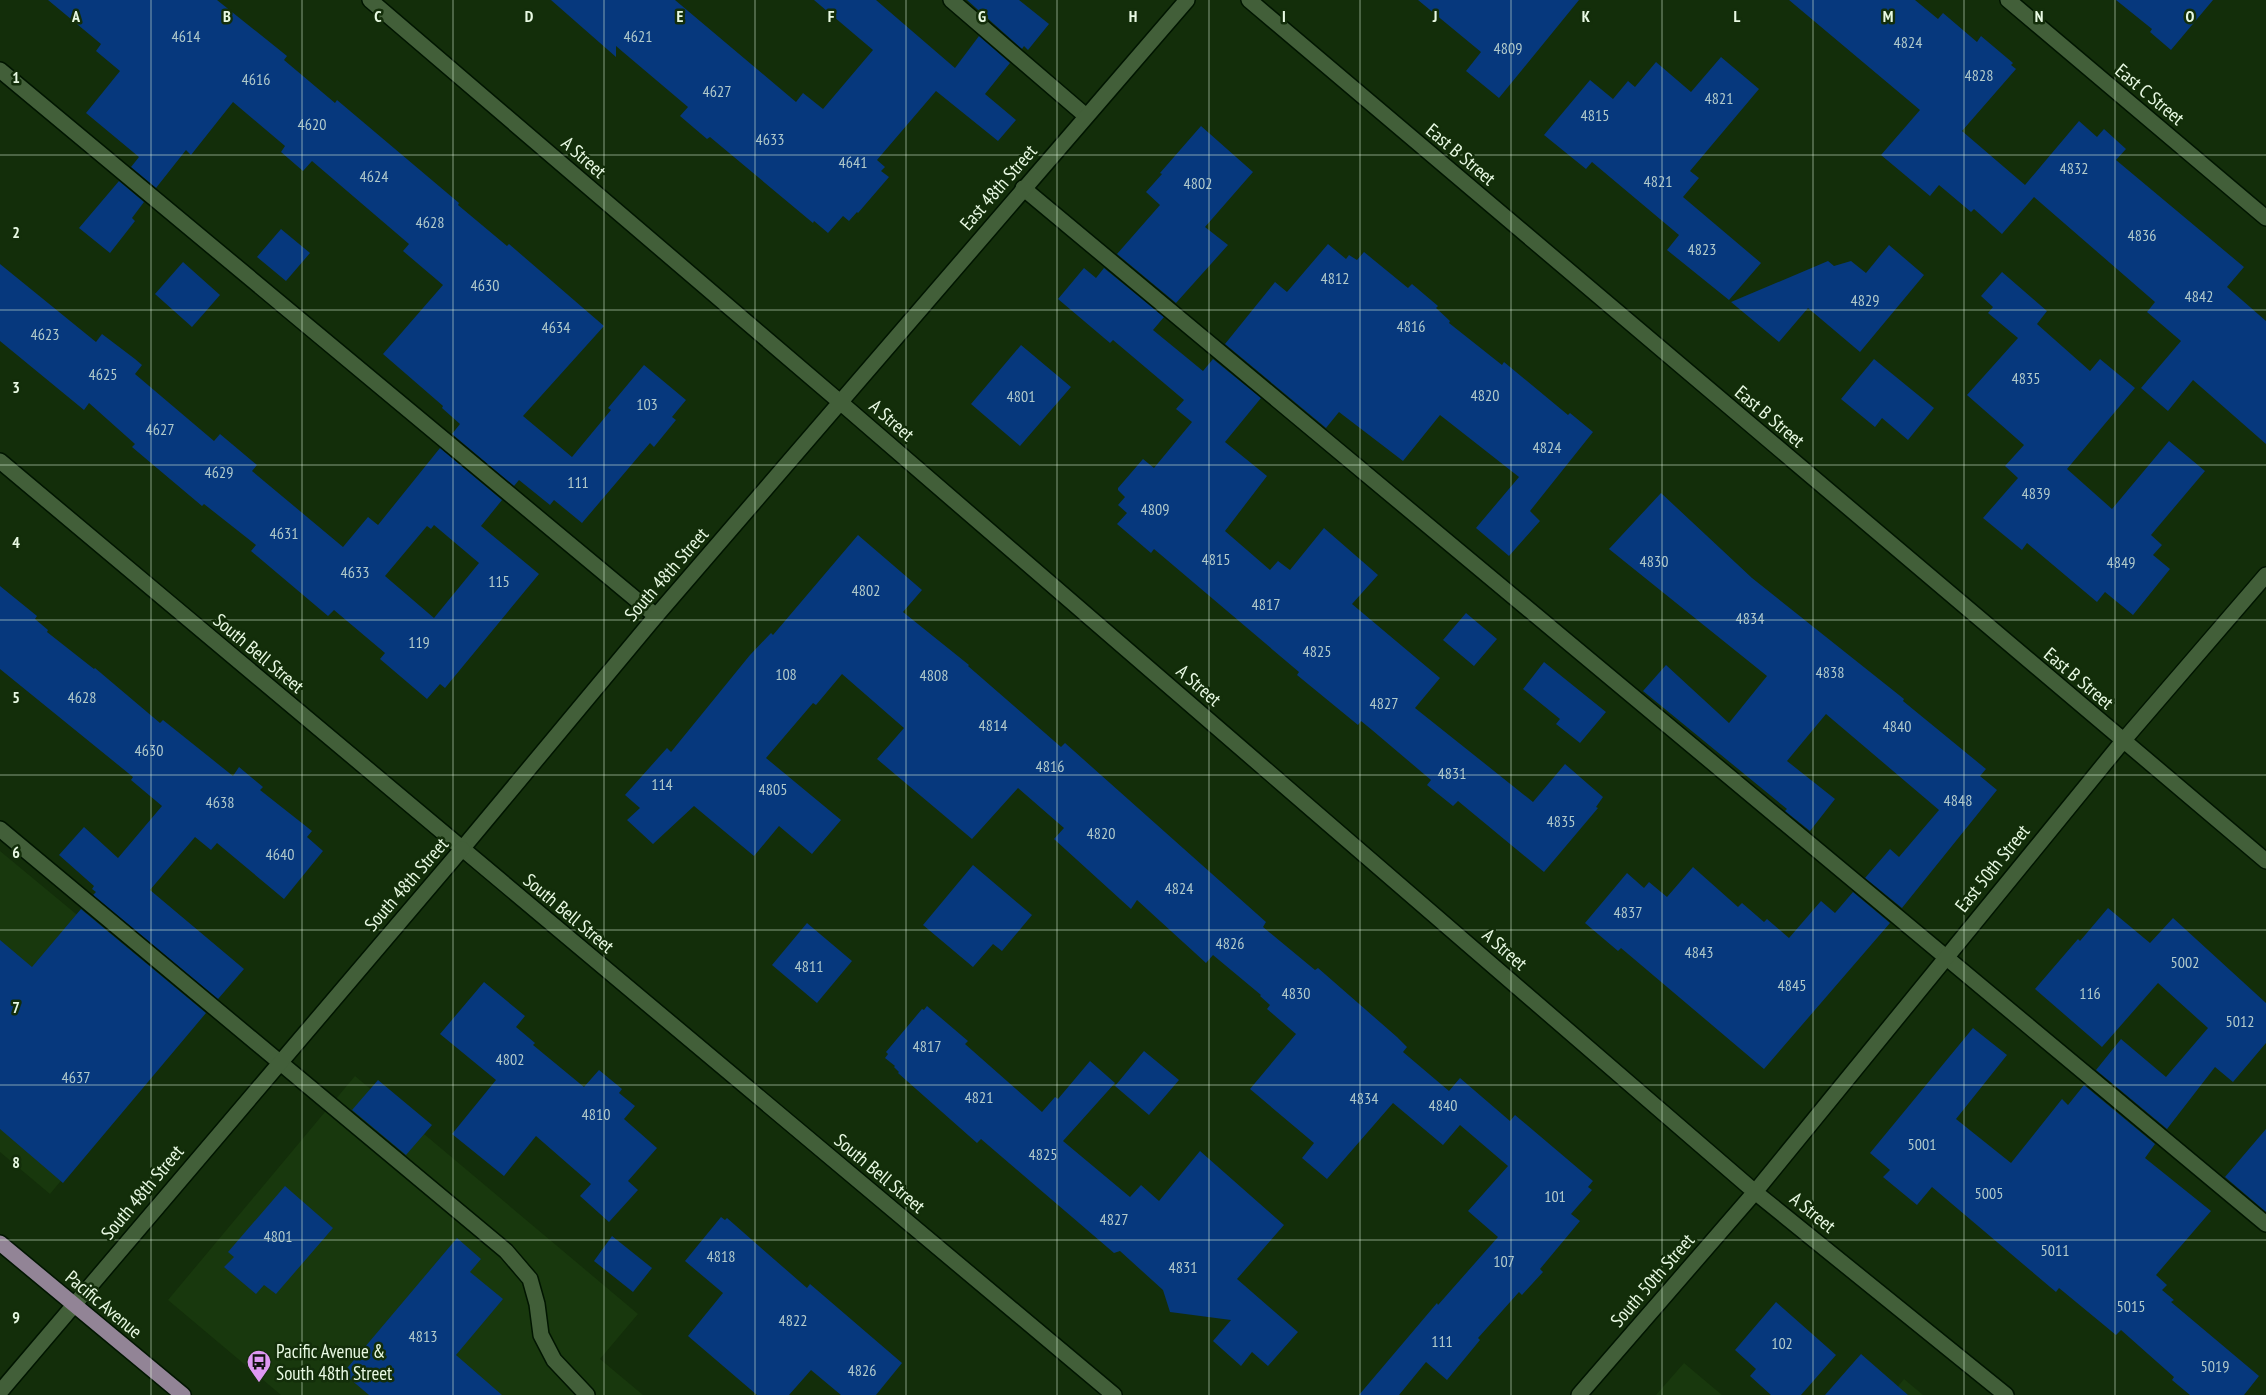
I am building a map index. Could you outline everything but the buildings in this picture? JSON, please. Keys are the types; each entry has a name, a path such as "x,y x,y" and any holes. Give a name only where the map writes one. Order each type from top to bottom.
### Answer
{"main road":[{"name":"Pacific Avenue","path":"0,1243 183,1395"}],"street":[{"name":"A Street","path":"370,0 840,402 1755,1192 2006,1395"},
{"path":"951,0 1086,116"},
{"name":"East 48th Street","path":"840,402 1187,0"},
{"name":"East B Street","path":"1249,0 2266,861"},
{"name":"East C Street","path":"2008,0 2266,218"},
{"path":"0,70 656,616"},
{"path":"1023,188 2266,1224"},
{"name":"South 48th Street","path":"0,1392 462,849 656,616 840,402"},
{"name":"South Bell Street","path":"0,461 1114,1395"},
{"name":"East 50th Street","path":"1755,1192 2123,741 2266,575"},
{"path":"0,829 506,1251 530,1279 537,1304 541,1335 554,1360 587,1395"},
{"name":"South 50th Street","path":"1579,1395 1755,1192"}],"shaded area":[{"path":"0,851 198,1015 50,1194 0,1152"},
{"path":"355,1076 638,1314 600,1359 643,1395 281,1395 168,1300"},
{"path":"1684,1363 1722,1395 1656,1395"},
{"path":"1904,1379 1923,1395 1891,1395"}],"place":[{"name":"Pacific Avenue & South 48th Street","path":"259,1383"}]}
